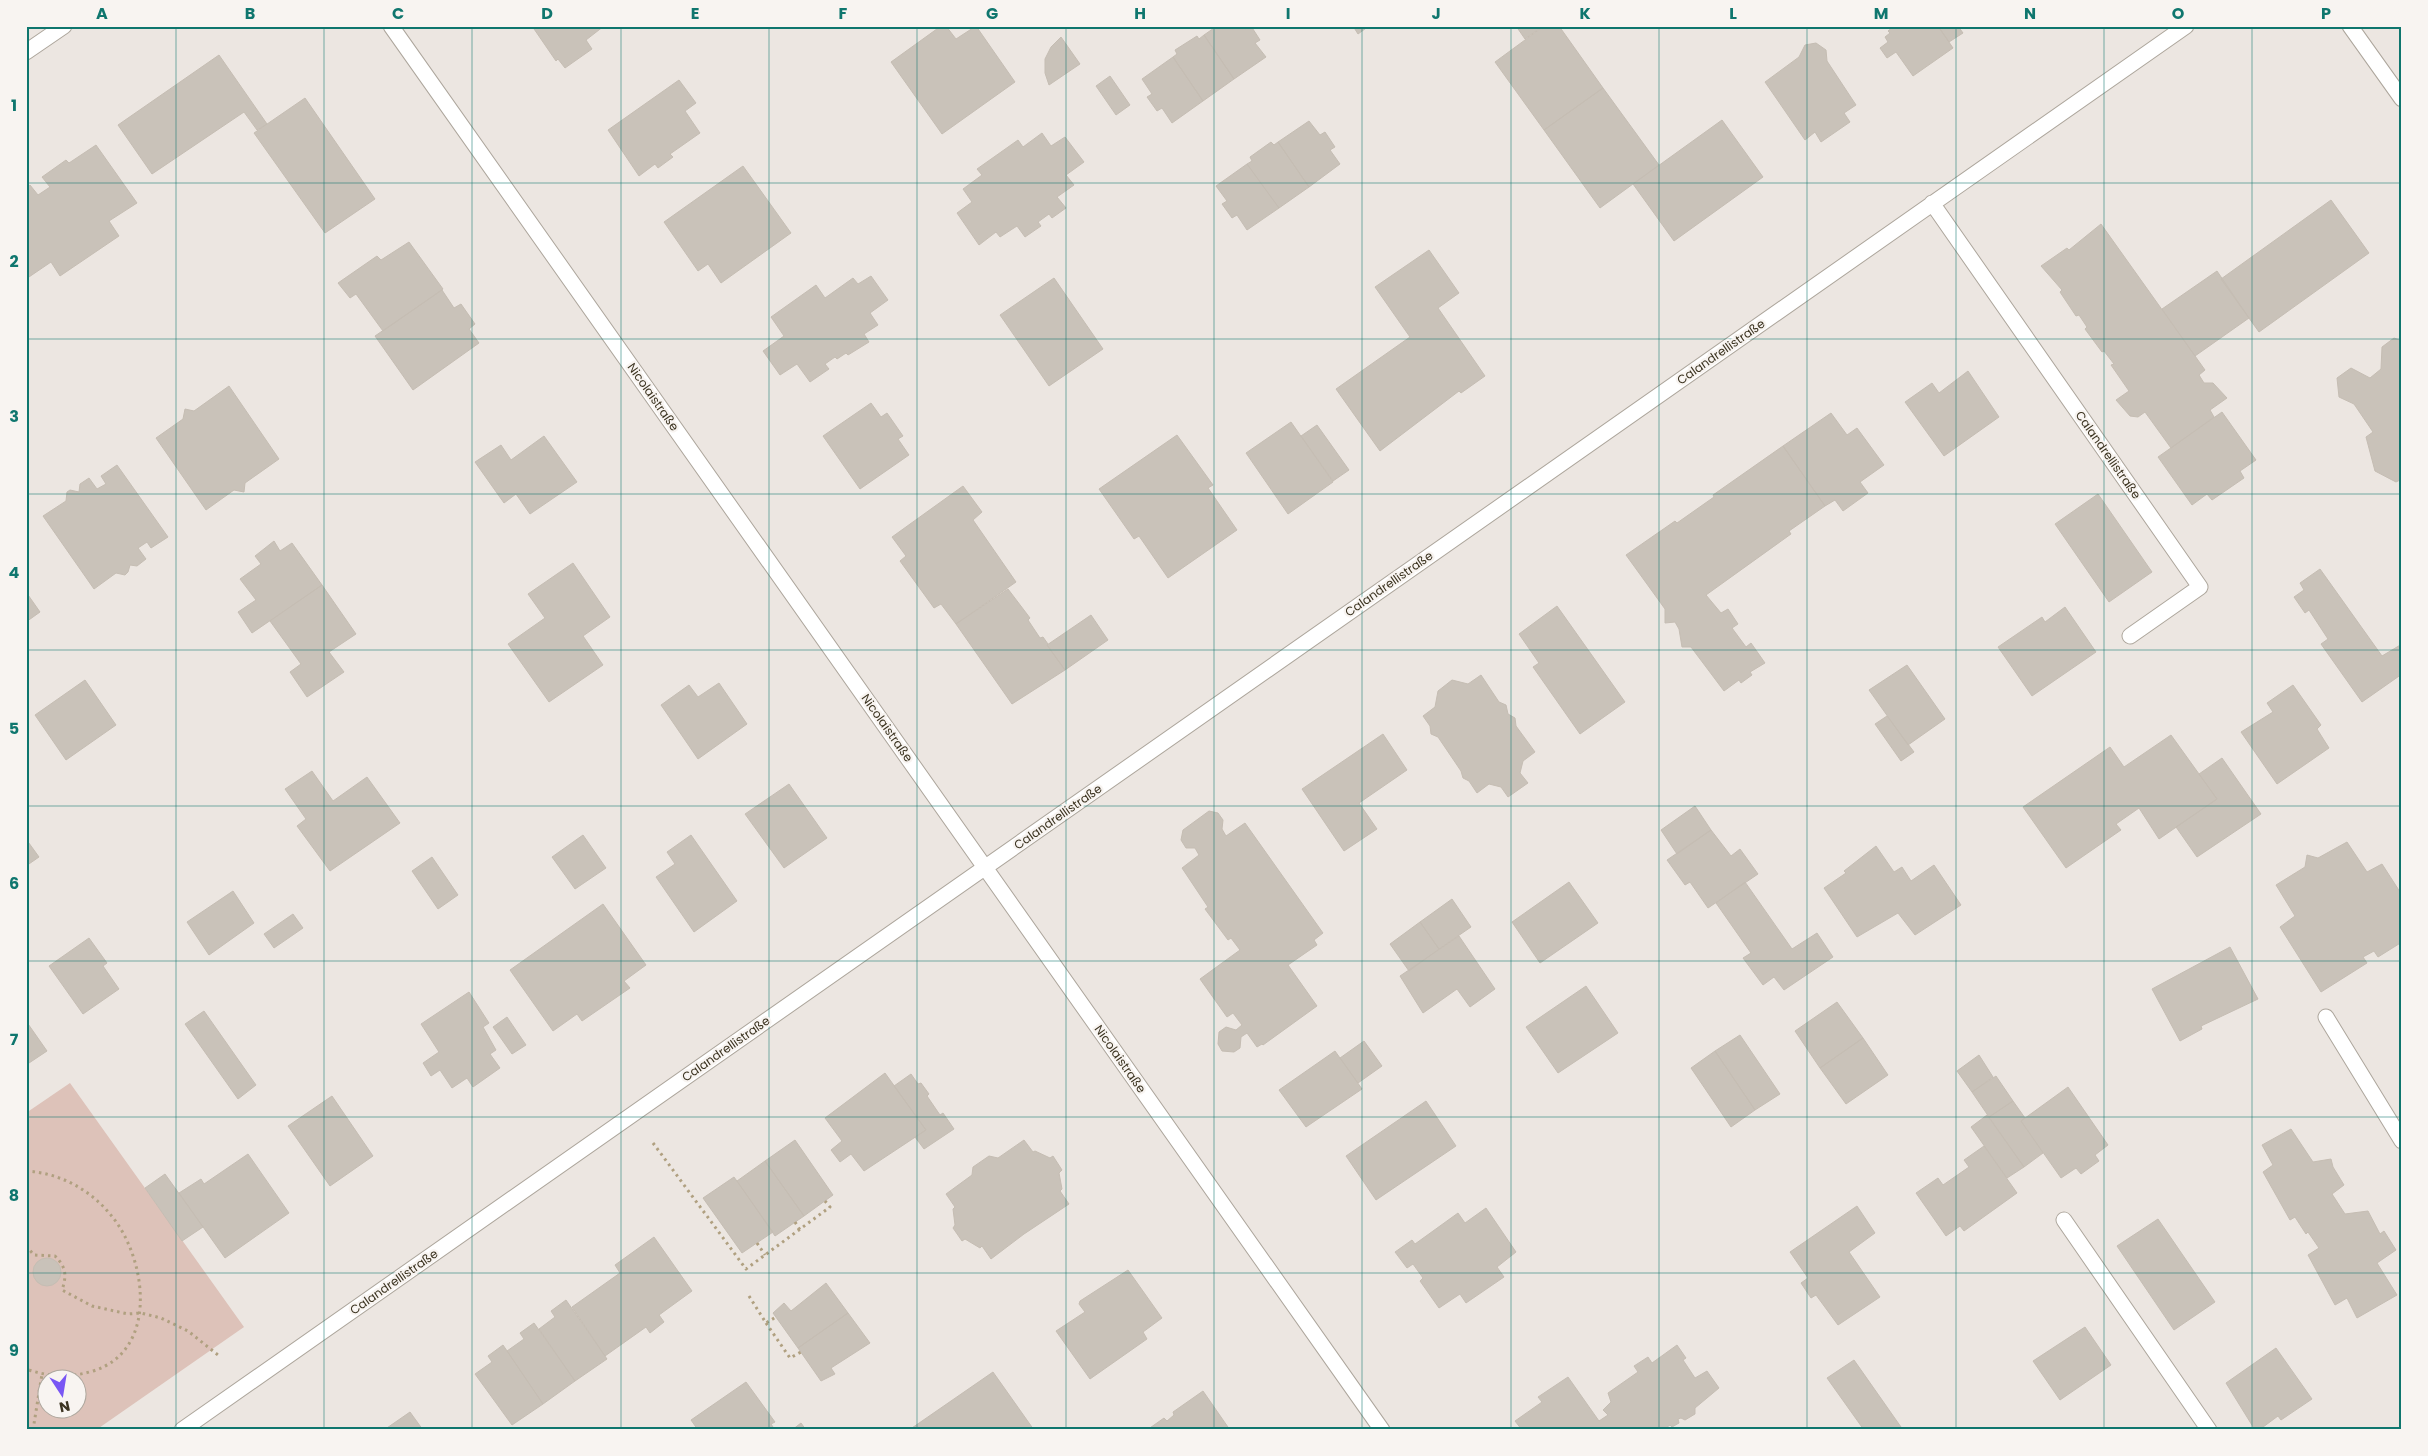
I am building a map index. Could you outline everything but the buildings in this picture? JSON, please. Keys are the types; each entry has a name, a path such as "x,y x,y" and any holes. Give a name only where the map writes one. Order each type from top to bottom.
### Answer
{"street":[{"path":"26,52 64,26"},
{"name":"Nicolaistraße","path":"391,26 1382,1430"},
{"name":"Calandrellistraße","path":"182,1430 2186,26"},
{"path":"2350,26 2402,99"},
{"name":"Calandrellistraße","path":"1932,203 2200,587 2130,636"},
{"path":"2326,1017 2402,1141"},
{"path":"2064,1220 2208,1430"}],"path":[{"path":"653,1143 746,1269 830,1207 825,1201"},
{"path":"26,1171 45,1172 68,1180 88,1194 113,1218 125,1236 137,1269 141,1313 139,1326 132,1341 112,1363 88,1372"},
{"path":"795,1222 800,1230"},
{"path":"757,1243 765,1255"},
{"path":"26,1246 34,1255 55,1256 64,1264 66,1278 62,1290 92,1306 128,1314 141,1313 161,1318 188,1331 218,1355"},
{"path":"749,1296 790,1358 801,1352"},
{"path":"766,1324 776,1317"},
{"path":"26,1369 38,1373"},
{"path":"33,1430 38,1399"}],"shaded area":[{"path":"70,1083 244,1327 96,1430 26,1430 26,1113"}]}
